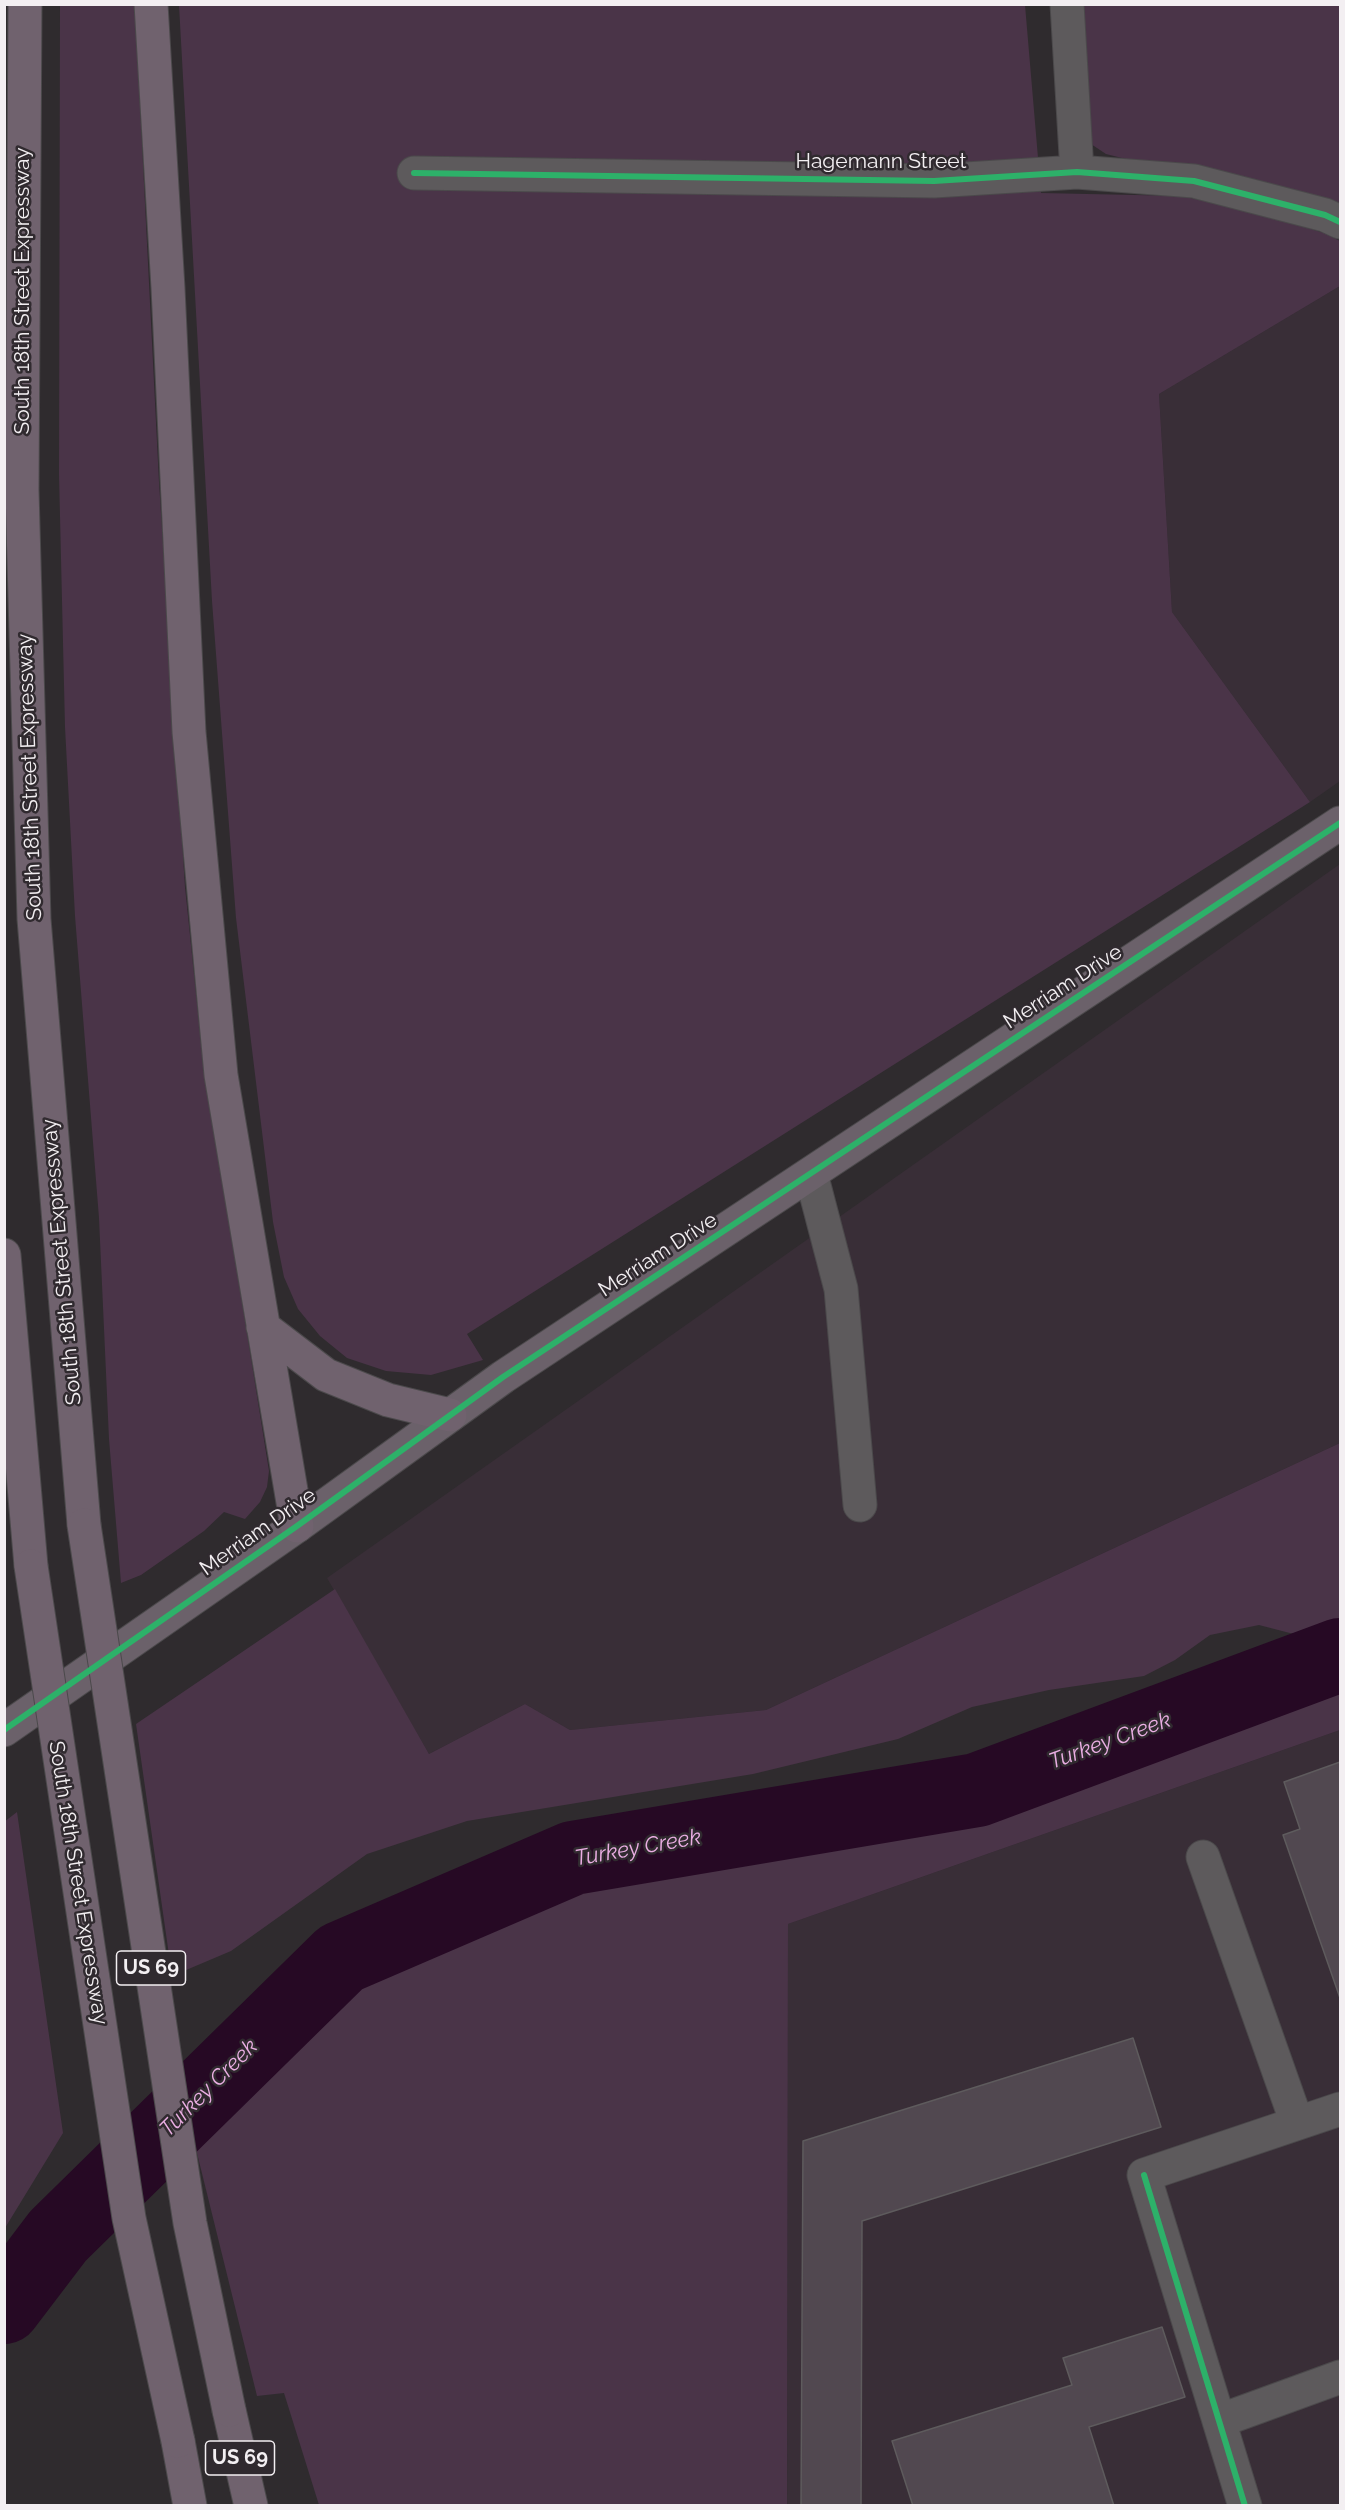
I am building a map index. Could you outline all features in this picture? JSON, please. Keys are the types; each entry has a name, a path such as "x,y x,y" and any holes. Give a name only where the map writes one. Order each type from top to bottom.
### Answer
{"highway":[{"name":"South 18th Street Expressway","path":"25,4 22,490 34,919 84,1525 189,2223 251,2505"},
{"path":"152,4 189,732 221,1075 297,1526"},
{"name":"South 18th Street Expressway","path":"4,1255 31,1566 129,2218 190,2505"},
{"path":"263,1327 326,1375 388,1401 450,1415"}],"main road":[{"name":"Merriam Drive","path":"4,1730 297,1526 503,1377 1341,823"}],"street":[{"path":"1067,4 1077,172"},
{"name":"Hagemann Street","path":"414,173 934,182 1077,172 1194,182 1325,215 1341,222"},
{"path":"811,1174 841,1289 860,1505"},
{"path":"1203,1857 1297,2123"},
{"path":"1245,2505 1144,2175 1341,2109"},
{"path":"1219,2421 1341,2377"}],"shaded area":[{"path":"60,5 135,5 159,482 185,887 202,1052 269,1471 267,1487 260,1502 245,1519 224,1512 204,1531 141,1575 121,1583 109,1439 99,1218 75,916 65,727 59,474"},
{"path":"179,5 1025,5 1041,193 1181,196 1243,209 1324,233 1340,241 1340,286 1159,394 1172,612 1310,802 467,1334 483,1360 431,1375 386,1371 347,1358 320,1336 298,1309 284,1277 273,1222 236,918 212,601"},
{"path":"1077,5 1340,5 1340,206 1254,179 1138,162 1106,154 1088,142"},
{"path":"1340,286 1340,781 1310,802 1172,612 1159,394"},
{"path":"1340,864 1340,1443 766,1710 570,1730 525,1704 429,1754 327,1578"},
{"path":"1340,1443 1340,1629 1309,1638 1259,1625 1210,1635 1175,1660 1144,1676 1049,1690 972,1707 898,1739 753,1774 467,1821 367,1854 231,1951 172,1976 136,1724 335,1589 429,1754 525,1704 570,1730 766,1710"},
{"path":"1340,1684 1340,1730 788,1924 787,2505 319,2505 284,2393 257,2396 195,2145 319,2013 386,1959 484,1915 608,1875 919,1825 1038,1797"},
{"path":"1340,1730 1340,2505 787,2506 788,1924"},
{"path":"17,1812 63,2133 5,2228 4,1822"}],"building":[{"path":"1340,1762 1340,1998 1283,1835 1300,1829 1284,1782"},
{"path":"1133,2038 1161,2127 862,2221 861,2506 801,2506 803,2141"},
{"path":"1162,2327 1185,2397 1089,2427 1114,2506 913,2506 892,2441 1072,2385 1063,2358"}],"waterway":[{"name":"Turkey Creek","path":"4,2307 58,2236 341,1958 573,1858 977,1790 1340,1655"}],"cycle path":[{"path":"414,173 934,181 1077,172 1194,181 1325,215 1340,222"},
{"path":"4,1730 297,1526 503,1377 1340,823"},
{"path":"1144,2175 1245,2506"}]}
